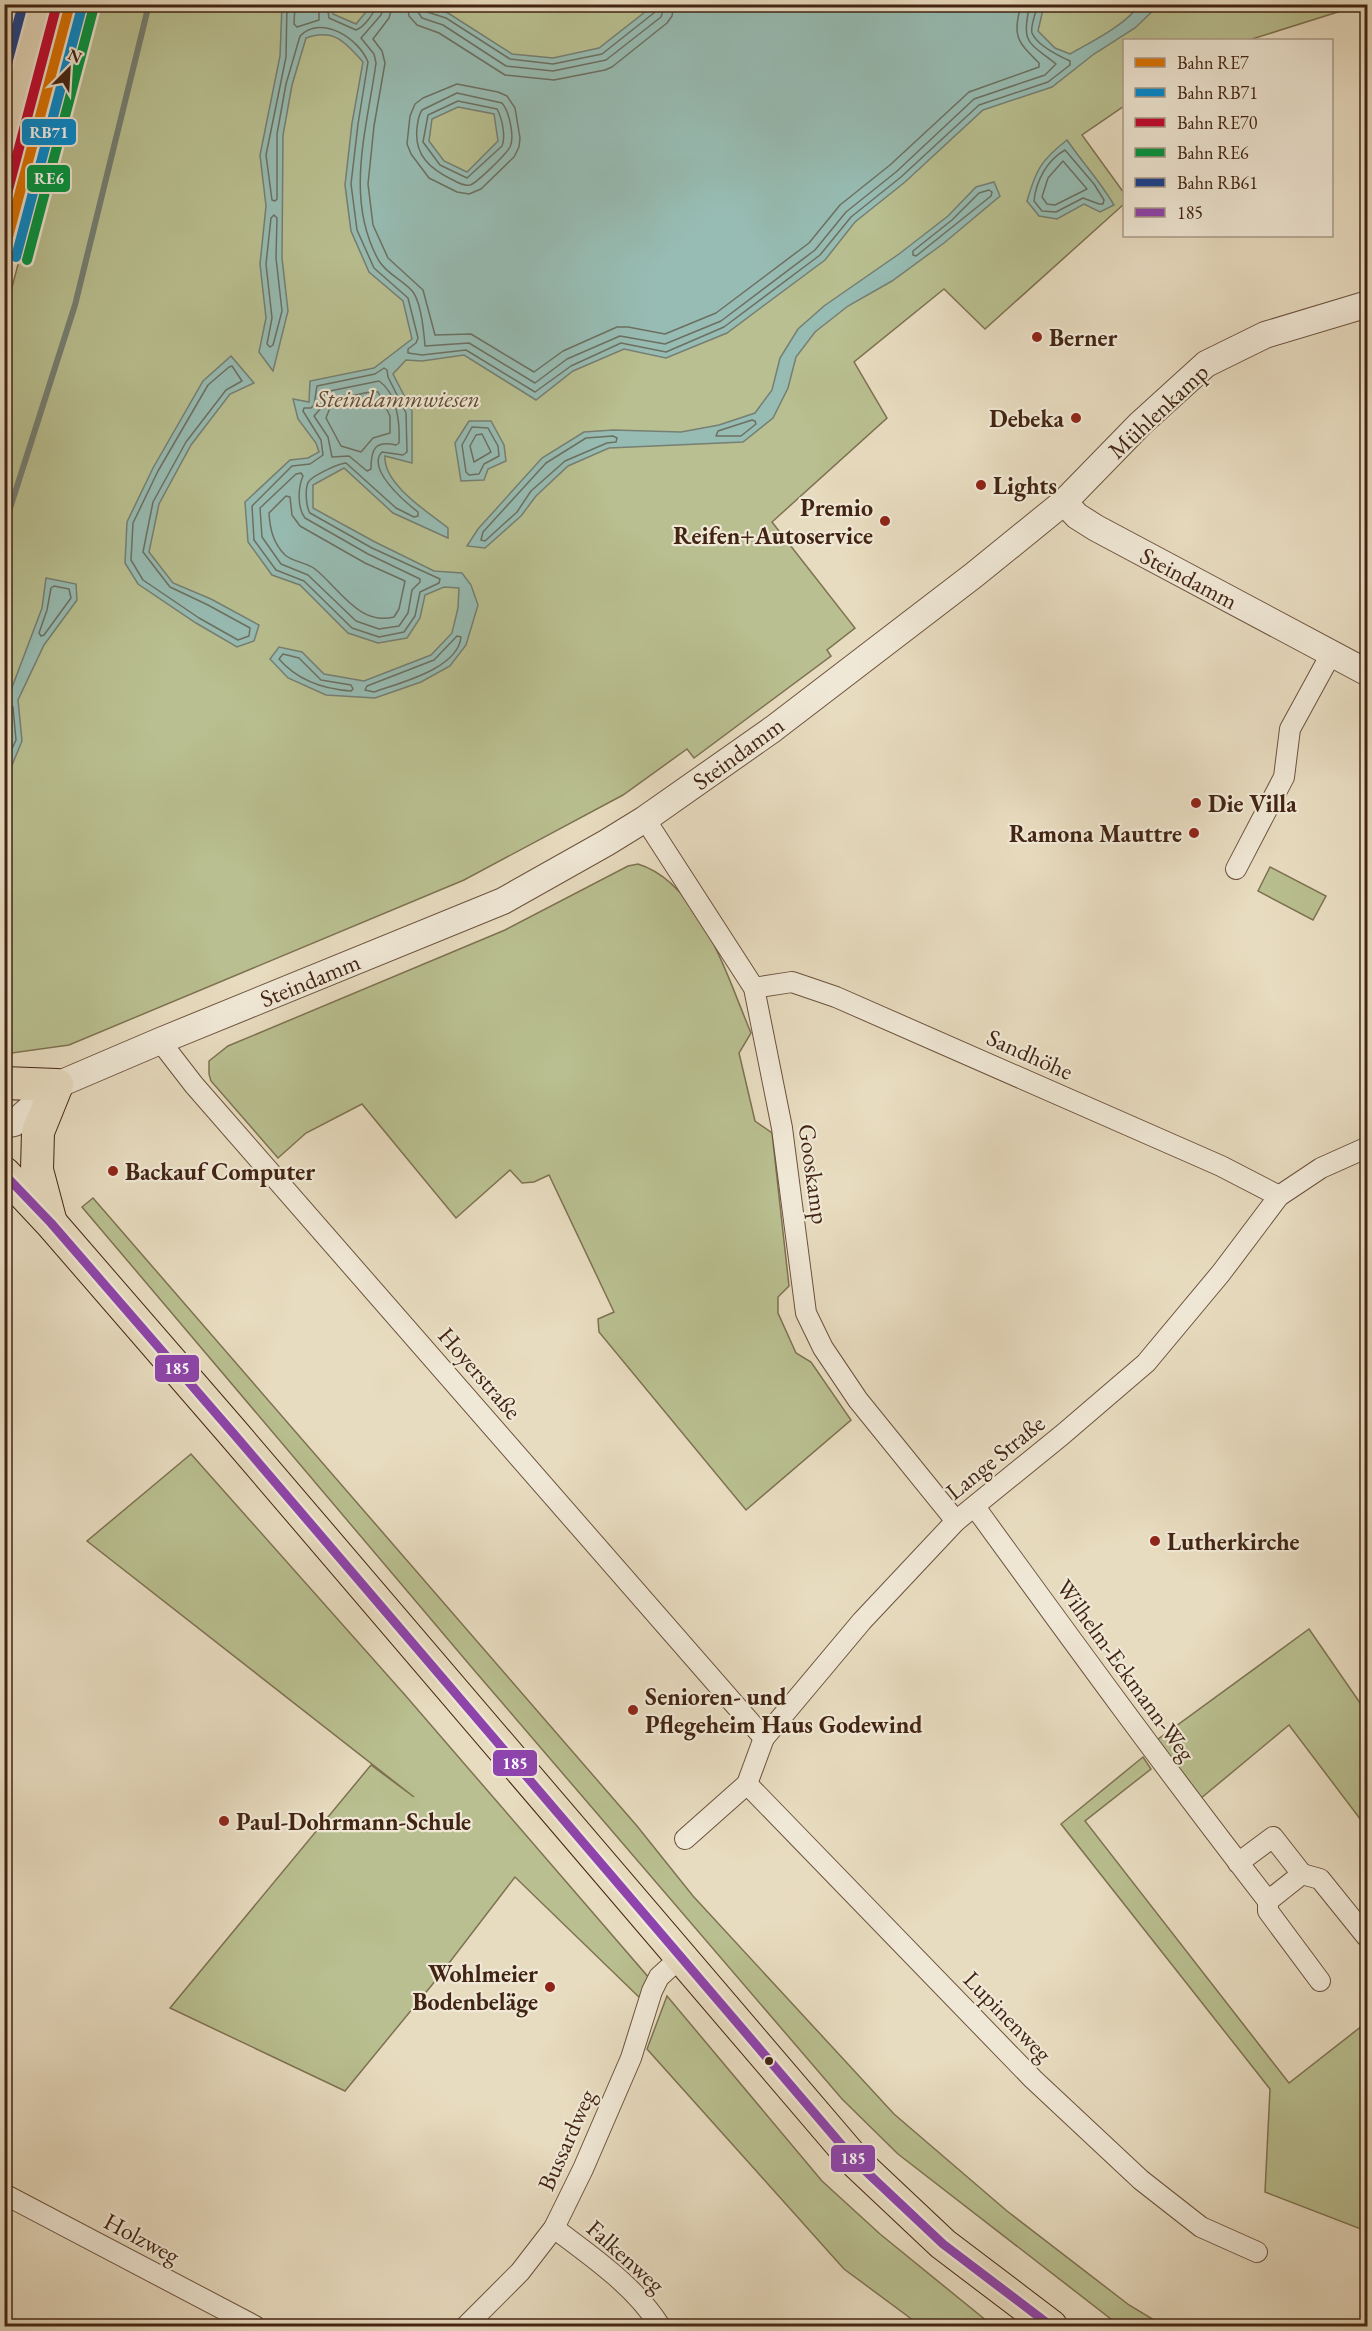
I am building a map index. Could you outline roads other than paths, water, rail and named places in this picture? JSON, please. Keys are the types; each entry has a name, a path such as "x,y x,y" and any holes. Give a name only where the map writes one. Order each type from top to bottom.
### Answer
{"main road":[{"path":"4,1083 57,1085 38,1132 37,1170 51,1223"},
{"path":"4,1173 51,1223 824,2126 872,2178 943,2244 1051,2326"}],"street":[{"name":"Mühlenkamp","path":"1064,502 1140,424 1206,364 1265,335 1368,304"},
{"name":"Steindamm","path":"4,1125 14,1123 57,1085 503,901 645,819 782,721 974,575 1064,502 1077,516 1096,528 1368,673"},
{"path":"1236,869 1284,777 1290,729 1331,654"},
{"name":"Gooskamp","path":"645,819 754,988 782,1128 806,1313 823,1348 858,1400 956,1521"},
{"name":"Sandhöhe","path":"754,988 792,982 836,997 1221,1166 1279,1196"},
{"name":"Hoyerstraße","path":"160,1041 194,1085 764,1738"},
{"name":"Steindamm","path":"4,1094 19,1086 57,1085"},
{"name":"Lange Straße","path":"685,1839 747,1784 764,1738 862,1621 956,1521 1146,1363 1221,1273 1279,1196 1321,1168 1368,1147"},
{"name":"Wilhelm-Eckmann-Weg","path":"975,1507 1268,1901 1268,1911 1320,1981"},
{"name":"Lupinenweg","path":"747,1784 1033,2079 1141,2180 1201,2227 1257,2252"},
{"path":"1238,1863 1273,1837 1302,1874 1320,1879 1366,1936"},
{"path":"1268,1901 1302,1874"},
{"name":"Bussardweg","path":"466,2326 520,2272 554,2228 583,2169 630,2058 652,1991 660,1977 681,1957"},
{"name":"Holzweg","path":"4,2194 255,2326"},
{"name":"Falkenweg","path":"554,2228 612,2272 638,2298 660,2326"}],"water":[{"path":"282,5 333,5 333,14 356,24 371,6 421,5 448,13 512,54 553,58 599,48 654,5 1044,5 1038,31 1055,48 1070,54 1117,26 1139,5 1159,5 1135,28 1094,54 1052,87 983,110 905,182 855,222 825,260 727,333 666,358 624,349 573,371 536,400 464,355 422,361 406,360 393,374 412,411 412,463 385,456 386,466 391,477 408,496 448,528 448,538 393,513 344,468 313,485 313,508 434,571 462,573 471,585 478,605 466,645 450,666 421,682 375,698 326,695 288,678 270,659 279,647 302,652 324,674 364,681 431,655 452,633 458,608 459,588 444,587 425,595 420,618 407,638 378,643 348,633 300,585 272,575 248,542 245,502 290,460 308,458 319,452 316,443 298,419 293,399 309,402 310,381 374,368 412,339 403,301 369,272 351,231 345,185 352,123 363,62 338,39 332,36 316,35 306,38 292,85 283,135 282,258 288,311 273,371 259,352 266,318 260,264 266,206 260,155 280,56","holes":["458,107 494,114 498,141 467,172 444,161 429,141 432,119"]},
{"path":"1067,140 1114,205 1100,212 1084,204 1057,219 1039,216 1027,201 1033,181 1045,160"},
{"path":"994,182 1000,196 944,243 892,281 848,306 815,332 796,357 788,388 773,418 743,442 609,448 568,466 536,496 521,516 485,548 467,546 478,529 542,458 584,432 613,430 681,432 719,425 755,413 772,390 780,358 798,329 824,306 899,254 948,216 976,187"},
{"path":"231,356 254,383 230,394 191,445 159,504 149,552 173,583 211,599 259,625 254,641 237,647 138,584 125,563 127,522 153,468 203,381"},
{"path":"469,421 491,421 504,445 506,461 488,469 484,480 461,481 455,443"},
{"path":"46,578 76,584 77,600 44,645 18,700 22,741 5,782 5,706 42,608"}],"waterway":[{"path":"4,527 75,305 149,4"}],"rail line":[{"name":"RB61","path":"4,75 23,4"},
{"name":"RE70","path":"4,205 57,4"},
{"name":"RE7","path":"4,252 70,4"},
{"name":"RB71","path":"16,257 82,7"},
{"name":"RE6","path":"27,260 93,10"}],"place":[{"name":"Berner","path":"1037,337"},
{"name":"Debeka","path":"1076,418"},
{"name":"Lights","path":"981,485"},
{"name":"Premio Reifen+Autoservice","path":"885,521"},
{"name":"Die Villa","path":"1196,803"},
{"name":"Ramona Mauttre","path":"1194,833"},
{"name":"Backauf Computer","path":"113,1171"},
{"name":"Lutherkirche","path":"1155,1541"},
{"name":"Senioren- und Pflegeheim Haus Godewind","path":"633,1710"},
{"name":"Paul-Dohrmann-Schule","path":"224,1821"},
{"name":"Wohlmeier Bodenbeläge","path":"550,1987"}],"park label":[{"name":"Steindammwiesen","path":"398,398"}]}
